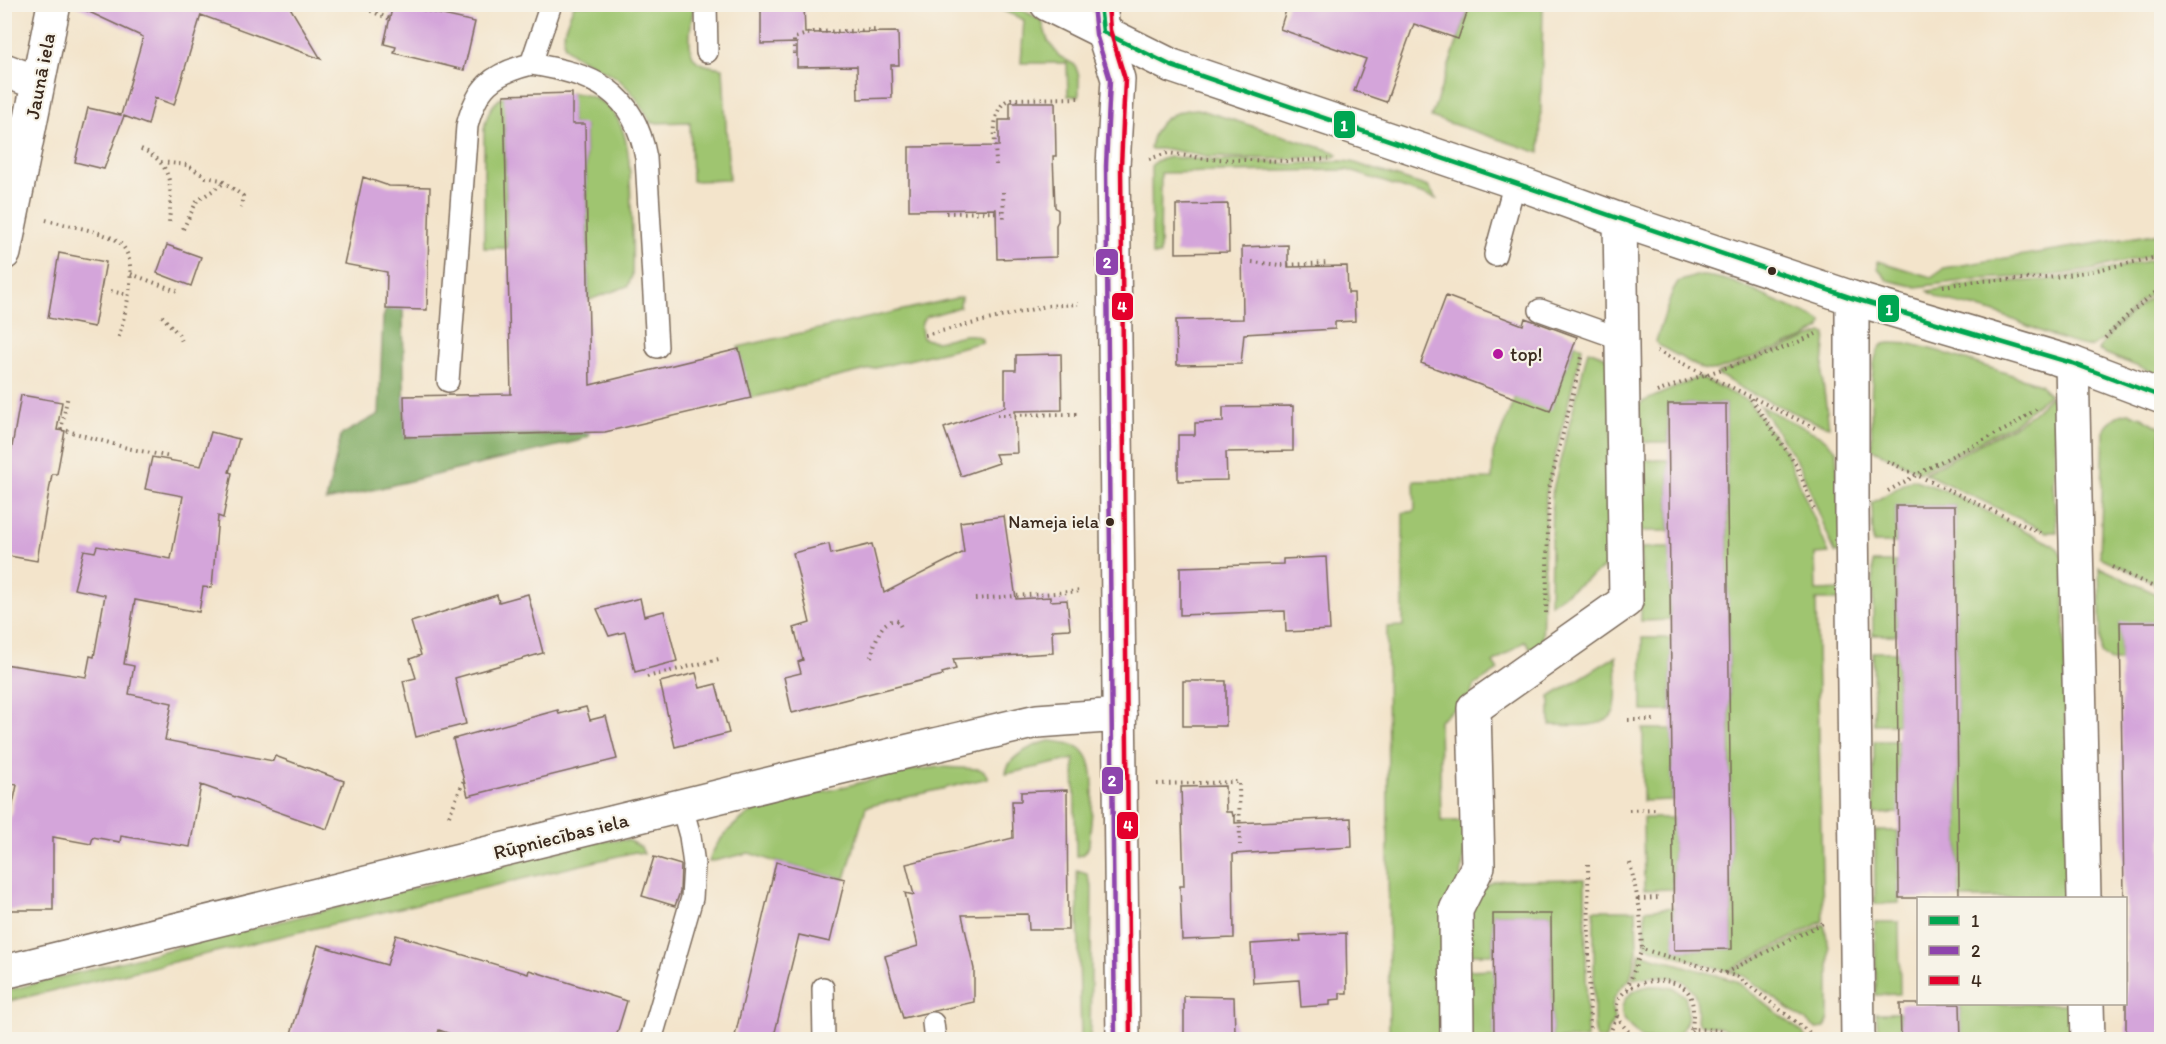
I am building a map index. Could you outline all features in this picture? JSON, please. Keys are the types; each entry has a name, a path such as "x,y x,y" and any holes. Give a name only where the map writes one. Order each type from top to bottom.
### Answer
{"street":[{"name":"Jaunā iela","path":"4,253 17,127 38,83 54,4"},
{"path":"1047,4 1102,18 1172,66 1852,298 2072,363 2161,395"},
{"path":"1102,18 1118,79 1113,166 1123,1040"},
{"path":"4,70 38,83"},
{"path":"1457,1040 1456,910 1478,866 1474,708 1626,601 1620,220"},
{"path":"1852,298 1851,445 1858,1040"},
{"path":"2072,363 2084,897"},
{"name":"Rūpniecības iela","path":"4,972 786,780 1037,721 1120,715"},
{"path":"2087,1005 2088,1040"}],"lane":[{"path":"531,64 551,4"},
{"path":"706,4 707,52"},
{"path":"448,381 469,117 478,94 489,83 515,68 531,64 574,72 591,79 614,95 635,121 642,137 646,158 657,347"},
{"path":"1495,255 1515,182"},
{"path":"1540,310 1622,339"},
{"path":"651,1040 692,898 694,866 690,836 682,807"},
{"path":"823,988 824,1040"}],"path":[{"path":"354,4 390,19"},
{"path":"794,54 794,38 814,32 878,30"},
{"path":"996,165 996,114 1004,102 1011,99 1082,99"},
{"path":"141,149 161,162 168,172 170,224"},
{"path":"1142,163 1168,153 1207,159 1288,161 1339,159"},
{"path":"161,162 187,165 206,177 225,183 243,196 240,212"},
{"path":"183,229 197,201 225,183"},
{"path":"1003,192 1004,219"},
{"path":"946,213 1003,212"},
{"path":"39,218 114,239 127,252 131,274 118,340"},
{"path":"1932,287 1978,281 2048,278 2162,256"},
{"path":"1252,262 1280,265 1329,263"},
{"path":"131,274 177,291"},
{"path":"1852,513 1916,475 2028,415 2049,396 2072,363 2096,350 2130,313 2162,287"},
{"path":"111,291 128,295"},
{"path":"1623,406 1801,341 1820,332 1852,298"},
{"path":"925,335 1046,306 1115,302"},
{"path":"162,316 179,334 183,343"},
{"path":"1544,658 1549,489 1589,327"},
{"path":"1622,339 1657,352 2162,591"},
{"path":"68,395 61,430 126,448 170,457"},
{"path":"1751,398 1797,466 1819,521"},
{"path":"997,416 1116,413"},
{"path":"975,599 1082,591"},
{"path":"871,657 885,623 892,620 898,621 902,629"},
{"path":"647,677 719,659"},
{"path":"1628,720 1657,720"},
{"path":"449,816 464,780"},
{"path":"1148,784 1239,782 1240,845"},
{"path":"1629,810 1658,809"},
{"path":"4,813 11,814"},
{"path":"1630,863 1640,910 1642,948 1627,990 1618,1004 1618,1014 1623,1026 1637,1040"},
{"path":"1588,864 1590,1040"},
{"path":"1638,899 1659,898"},
{"path":"1724,973 1824,922 1857,913"},
{"path":"1642,948 1738,978 1819,1040"},
{"path":"1627,990 1646,981 1673,982 1688,992 1692,999 1692,1029 1683,1040"},
{"path":"1606,1040 1618,1014"},
{"path":"1692,1029 1722,1030 1730,1040"}],"green space":[{"path":"574,5 694,5 690,36 692,53 700,63 723,68 729,180 692,181 690,122 651,123 628,88 612,75 567,49 563,39"},
{"path":"991,5 1014,5 1042,21 1048,41 1059,56 1075,65 1079,76 1079,96 1068,96 1067,63 1021,63 1024,20"},
{"path":"1470,5 1543,5 1540,153 1431,117"},
{"path":"571,93 592,97 607,106 617,118 624,134 630,170 632,276 628,286 589,300 585,125 572,124"},
{"path":"511,95 512,126 505,126 507,248 484,248 484,129 491,109 497,101"},
{"path":"1198,109 1335,152 1338,155 1282,159 1207,157 1168,149 1150,149 1155,131 1166,119 1180,111"},
{"path":"1170,157 1292,164 1352,162 1428,187 1437,199 1347,170 1161,173 1160,255 1152,255 1151,166 1156,161"},
{"path":"2161,233 2161,254 2091,270 2047,276 1977,279 1917,287 1887,280 1878,268 1878,261 1931,277 1944,268"},
{"path":"2161,258 2161,286 2092,347 2053,336 1990,311 1950,301 1928,291 1977,283 2046,280"},
{"path":"1696,276 1718,278 1740,285 1822,322 1821,328 1805,338 1715,371 1702,369 1658,345 1656,341 1673,290 1678,282"},
{"path":"2161,290 2161,376 2099,351 2117,327"},
{"path":"961,297 960,307 924,319 921,327 923,338 937,341 974,335 981,338 983,342 751,398 738,347"},
{"path":"386,309 403,309 405,437 589,433 589,436 578,441 326,501 341,435 379,414 383,318"},
{"path":"1822,333 1826,334 1822,377 1829,426 1817,423 1750,393 1717,374"},
{"path":"1575,344 1582,347 1546,494 1542,646 1533,652 1525,641 1493,663 1498,670 1474,686 1469,698 1439,720 1441,821 1468,821 1441,1039 1389,1039 1387,627 1403,626 1403,513 1415,511 1414,481 1492,479 1493,453 1515,397 1550,410"},
{"path":"1911,344 1938,351 2040,384 2049,395 2013,424 1920,472 1872,449 1871,394 1874,363 1882,345"},
{"path":"1588,350 1604,356 1610,362 1615,560 1550,604 1552,493"},
{"path":"1699,377 1748,401 1785,451 1829,553 1815,554 1816,591 1842,590 1842,600 1816,600 1823,921 1727,971 1645,946 1645,910 1674,907 1674,950 1732,949 1726,404 1668,404 1668,442 1639,440 1639,406 1642,402"},
{"path":"2050,397 2056,405 2053,483 2057,532 2047,532 1924,473 2014,426 2032,414"},
{"path":"1760,406 1821,436 1836,450 1842,552 1835,553 1800,466"},
{"path":"2129,413 2142,417 2161,428 2161,586 2100,557 2104,431 2114,418"},
{"path":"1639,460 1669,460 1669,531 1640,531"},
{"path":"1912,479 1944,490 2050,543 2058,549 2064,559 2067,897 1959,897 1955,506 1896,506 1896,543 1873,543 1872,503"},
{"path":"1641,548 1670,548 1670,620 1641,621"},
{"path":"1873,562 1896,562 1897,635 1873,635"},
{"path":"2099,567 2161,596 2161,622 2120,623 2121,661 2110,661 2101,653"},
{"path":"1642,638 1671,638 1671,711 1642,711"},
{"path":"1873,652 1897,652 1898,724 1874,724"},
{"path":"1616,656 1617,685 1613,713 1602,722 1593,724 1550,725 1550,697"},
{"path":"1643,729 1672,729 1672,800 1643,801"},
{"path":"1049,741 1076,747 1084,752 1089,760 1093,783 1092,810 1089,845 1086,852 1081,855 1076,856 1074,759 1006,774 1011,762 1022,752"},
{"path":"1874,741 1898,741 1899,813 1874,814"},
{"path":"940,767 979,769 984,771 988,778 866,807 845,879 749,853 709,862 717,845 729,830 761,807 912,770"},
{"path":"1643,818 1673,818 1673,889 1644,890"},
{"path":"1875,831 1898,831 1899,903 1875,904"},
{"path":"628,840 641,847 644,854 635,852 5,1002 5,991 599,841"},
{"path":"1077,871 1087,874 1092,888 1090,1039 1081,1039"},
{"path":"1585,879 1587,1039 1552,1039 1551,914 1493,914 1493,954 1467,954 1467,921 1484,887 1493,882"},
{"path":"1594,910 1636,910 1637,952 1630,979 1620,988 1614,999 1612,1008 1614,1019 1605,1039 1596,1039 1594,1023"},
{"path":"1875,922 1899,922 1900,994 1876,995"},
{"path":"1824,924 1829,948 1829,1018 1825,1028 1817,1029 1744,976 1730,972"},
{"path":"1640,953 1736,981 1803,1033 1806,1039 1737,1039 1721,1028 1702,1025 1697,1021 1694,994 1681,980 1659,976 1633,979"},
{"path":"1494,969 1494,1039 1468,1039 1467,970"},
{"path":"1650,986 1669,987 1685,996 1688,1010 1687,1020 1674,1039 1643,1039 1628,1024 1623,1015 1623,1003 1627,998 1637,990"},
{"path":"1960,1005 2079,1005 2079,1039 1961,1039"},
{"path":"1876,1013 1900,1013 1901,1039 1879,1039"}],"building":[{"path":"72,4 288,4 321,59 201,15 174,105 155,98 148,125 124,116 104,169 75,162 88,108 121,115 143,37"},
{"path":"393,4 475,22 464,70 394,53 396,47 384,44"},
{"path":"761,4 804,4 805,33 898,32 899,65 891,65 892,98 858,99 857,66 797,67 797,43 761,44"},
{"path":"1288,4 1470,4 1458,39 1414,24 1386,102 1354,91 1366,59 1280,29"},
{"path":"572,93 572,124 585,124 590,385 739,349 751,398 605,432 405,437 404,396 511,394 504,95"},
{"path":"1010,102 1055,102 1056,156 1053,156 1055,207 1058,210 1056,257 997,259 996,209 909,210 909,147 999,146 999,120 1010,120"},
{"path":"363,177 389,186 430,187 427,310 386,309 387,272 344,264"},
{"path":"1228,204 1229,252 1176,253 1176,205"},
{"path":"167,245 201,257 191,286 157,273"},
{"path":"1288,245 1288,267 1347,266 1348,293 1354,293 1355,321 1335,322 1335,329 1244,334 1241,364 1177,365 1176,320 1243,319 1242,247"},
{"path":"59,253 106,262 94,327 48,318"},
{"name":"top!","path":"1446,296 1523,325 1525,318 1577,337 1550,411 1421,363"},
{"path":"1061,354 1062,410 1015,411 1017,453 995,454 999,463 961,476 944,428 1005,407 1005,370 1016,370 1016,355"},
{"path":"21,395 62,402 57,430 65,431 57,474 52,474 37,561 4,555 4,492"},
{"path":"1668,404 1726,404 1732,949 1674,950"},
{"path":"1293,406 1293,451 1226,452 1227,480 1178,481 1178,435 1195,435 1195,423 1223,422 1223,407"},
{"path":"211,432 239,439 229,472 232,473 223,518 218,516 212,588 203,587 199,612 135,600 124,664 134,666 129,694 172,703 165,740 273,761 275,756 344,781 327,829 201,785 190,847 121,836 120,842 93,837 91,844 53,837 53,910 4,910 4,847 17,785 4,782 4,664 86,677 90,656 94,657 105,595 74,589 84,550 95,552 97,546 171,559 183,496 145,489 152,457 201,466"},
{"path":"1896,506 1955,506 1959,897 1899,898"},
{"path":"1004,516 1016,599 1050,597 1050,601 1067,600 1070,629 1052,630 1053,653 953,659 956,669 942,673 943,675 792,713 784,677 801,673 798,662 803,660 794,628 810,623 793,553 829,544 831,554 872,544 884,593 964,552 960,522"},
{"path":"1326,557 1330,630 1286,632 1285,611 1180,615 1180,567 1283,564 1283,559"},
{"path":"528,594 543,653 455,678 466,724 416,737 403,681 416,678 410,659 421,655 411,622 497,595 499,602"},
{"path":"640,598 644,616 664,611 677,661 635,672 625,632 609,636 597,609"},
{"path":"2120,622 2162,622 2162,1040 2126,1040 2127,897 2124,897"},
{"path":"696,673 700,688 716,684 729,733 675,747 660,682"},
{"path":"1183,681 1226,681 1226,726 1183,726"},
{"path":"586,707 590,720 606,716 617,759 468,796 453,739 558,710 559,714"},
{"path":"1225,786 1226,812 1232,812 1233,816 1235,815 1235,823 1351,818 1352,847 1233,854 1234,938 1182,940 1180,886 1184,886 1181,787"},
{"path":"1067,790 1068,930 1029,930 1028,914 962,915 974,969 974,1002 903,1018 885,956 918,946 905,893 914,895 906,864 1013,838 1012,801 1021,801 1021,792"},
{"path":"654,857 681,865 680,892 675,906 642,896"},
{"path":"776,862 845,879 830,942 799,935 773,1040 734,1040"},
{"path":"1493,914 1551,914 1552,1040 1494,1040"},
{"path":"1346,933 1347,993 1340,993 1340,999 1330,1000 1330,1005 1301,1007 1299,980 1253,983 1251,944 1301,941 1300,935"},
{"path":"396,935 528,974 529,970 627,1001 615,1040 467,1040 439,1030 436,1040 289,1040 318,945 387,965"},
{"path":"1184,996 1234,997 1235,1033 1224,1034 1224,1040 1184,1040"},
{"path":"1900,1004 1960,1005 1961,1040 1901,1040"}],"transit line":[{"name":"1","path":"1100,4 1103,32 1172,66 1852,298 2072,363 2162,397"},
{"name":"4","path":"1108,4 1110,30 1125,79 1121,166 1130,1040"},
{"name":"2","path":"1093,5 1096,34 1110,80 1106,166 1115,1040"}],"place":[{"name":"top!","path":"1498,354"},
{"name":"Nameja iela","path":"1110,522"}]}
